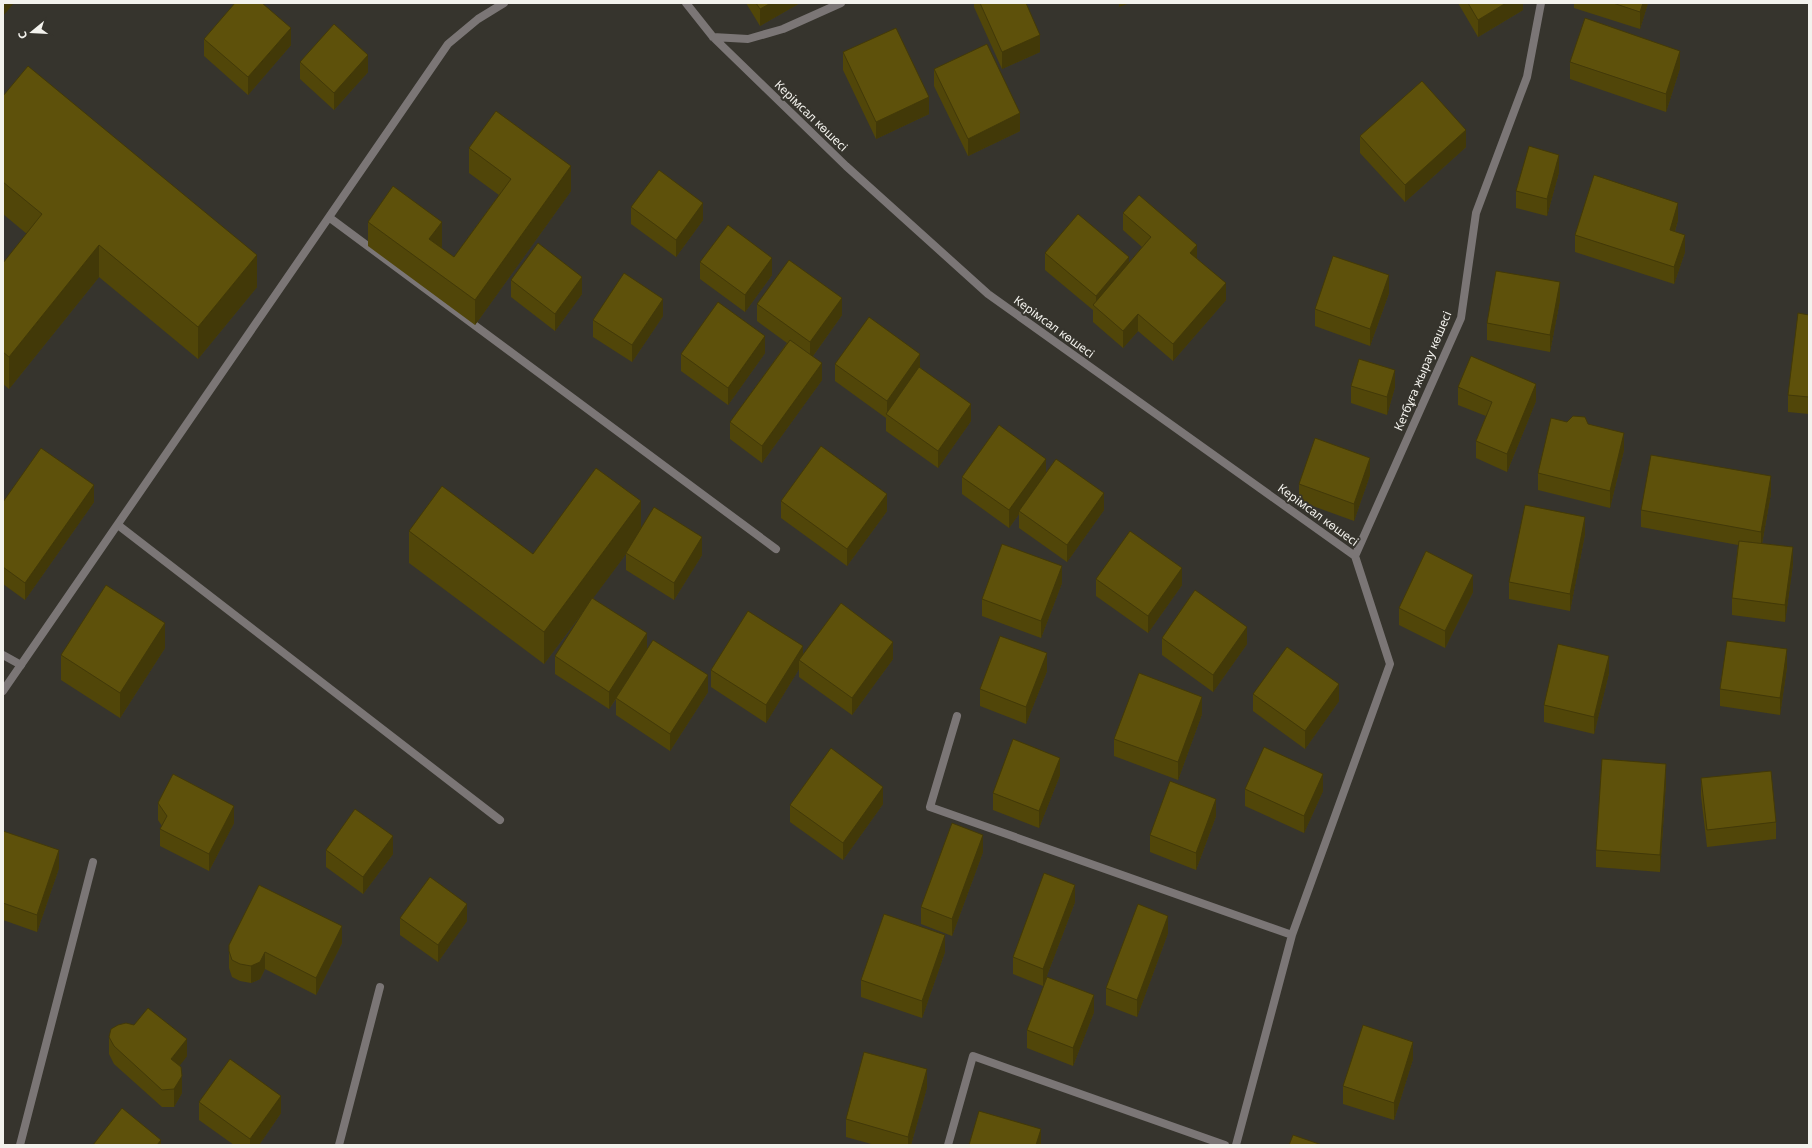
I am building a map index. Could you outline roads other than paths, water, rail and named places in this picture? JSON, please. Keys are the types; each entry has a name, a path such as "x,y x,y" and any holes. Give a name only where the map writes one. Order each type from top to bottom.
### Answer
{"street":[{"path":"3,691 330,218 448,44 478,18 504,3"},
{"name":"Керімсал көшесі","path":"686,3 713,37 846,166 988,294 1354,556 1390,664 1292,934"},
{"path":"713,37 748,39 783,29 842,3"},
{"name":"Кетбұға жырау көшесі","path":"1354,556 1461,318 1476,213 1526,77 1541,3"},
{"path":"330,218 776,549"},
{"path":"118,525 500,820"},
{"path":"3,655 21,665"},
{"path":"957,716 930,807 1292,934 1236,1145"},
{"path":"20,1145 93,862"},
{"path":"339,1145 380,987"},
{"path":"948,1145 973,1056 1225,1145"}]}
